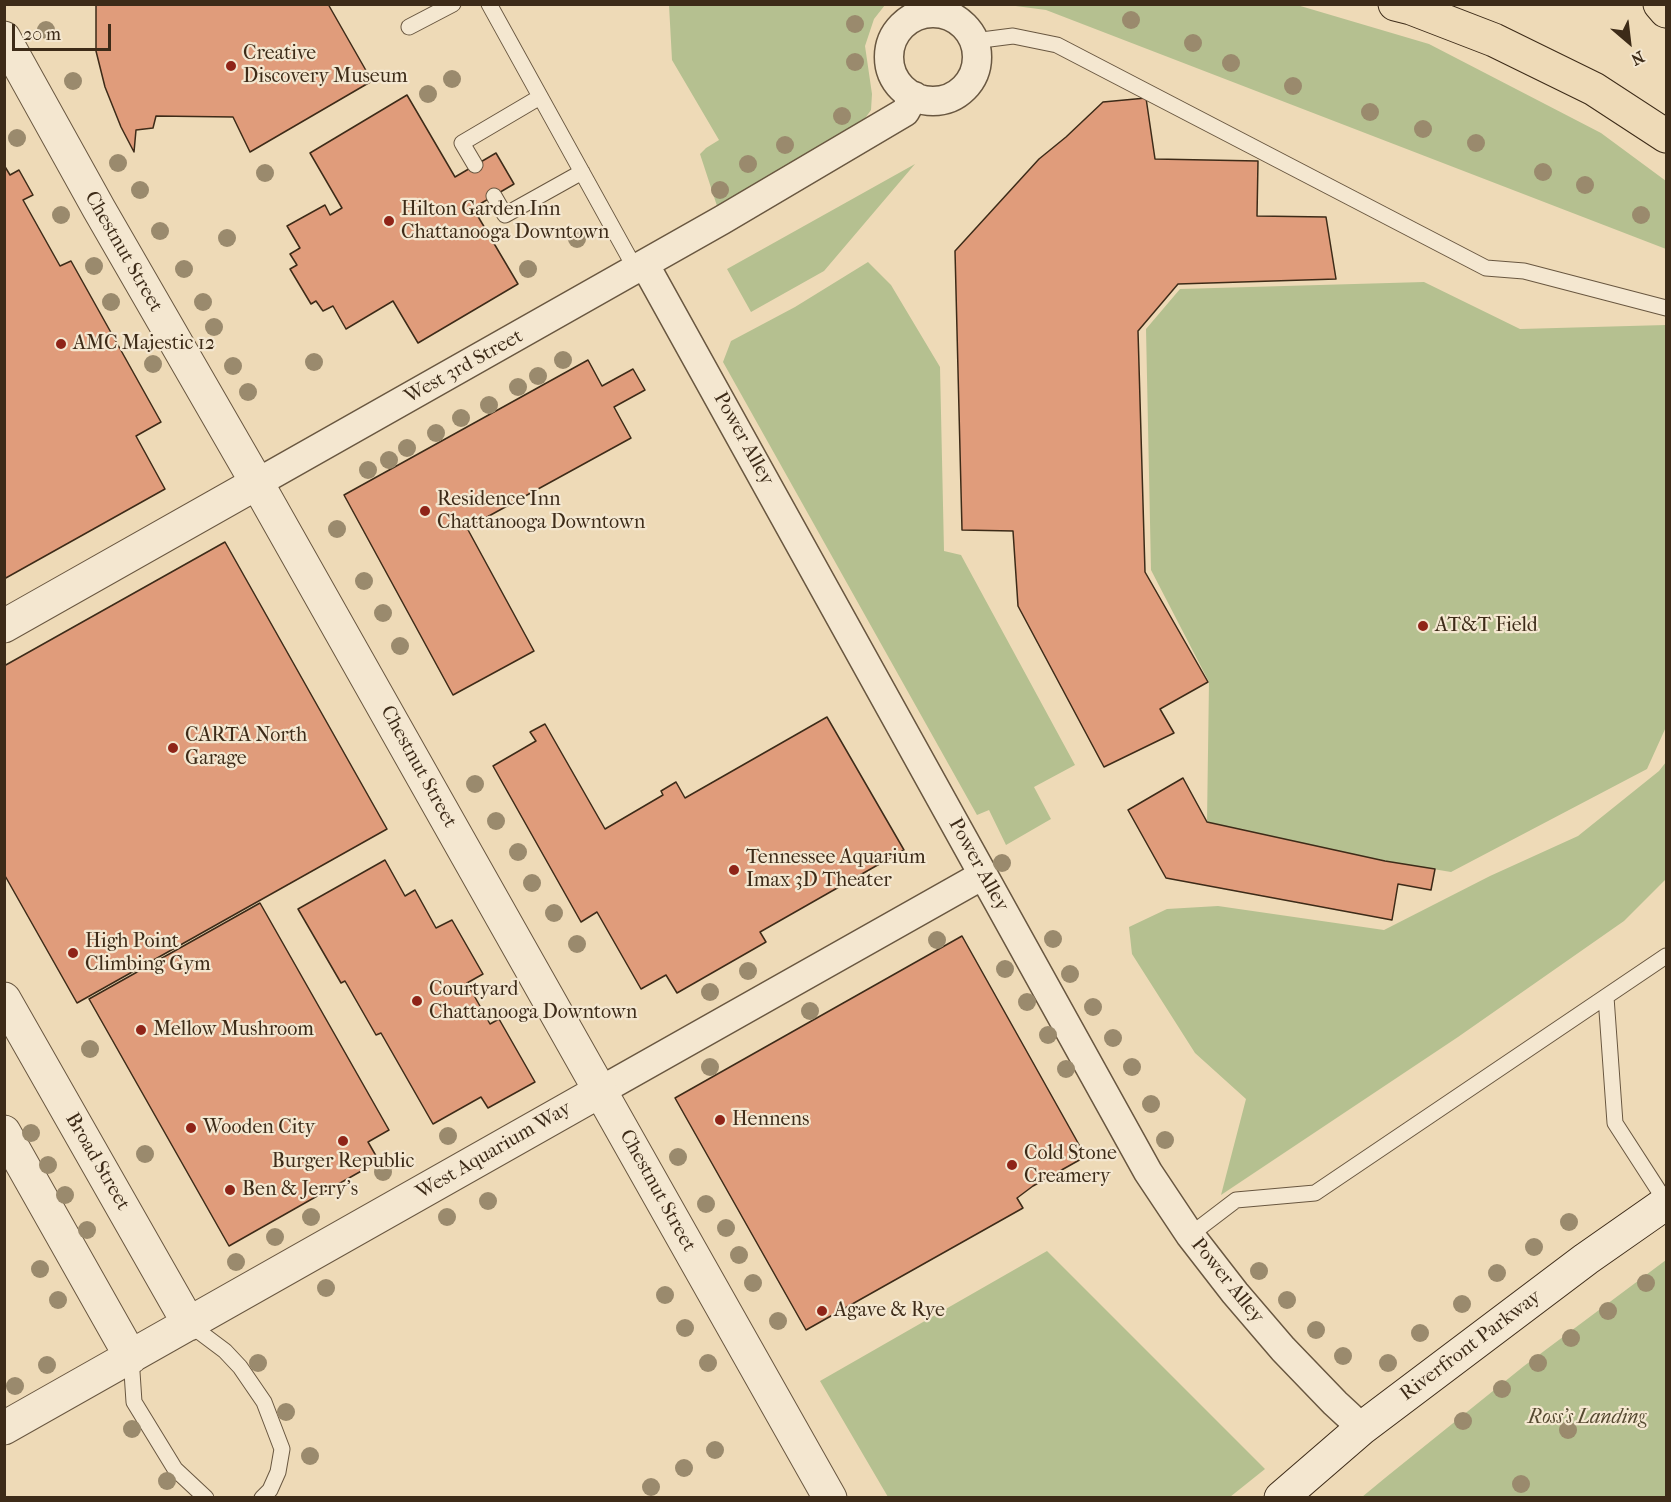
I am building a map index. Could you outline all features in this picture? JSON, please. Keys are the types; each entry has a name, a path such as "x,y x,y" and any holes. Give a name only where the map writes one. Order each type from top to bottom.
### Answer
{"highway":[{"path":"1660,4 1666,11"},
{"path":"1403,6 1494,40 1594,89 1666,135"}],"street":[{"path":"928,13 943,14 956,19 967,28 974,41 977,55 975,70 968,83 957,93 943,99 928,100 914,96 902,88 894,77 889,63 894,36 903,24 928,13"},
{"name":"Chestnut Street","path":"4,38 830,1497"},
{"name":"West 3rd Street","path":"4,626 640,267 905,112 914,96"},
{"name":"Power Alley","path":"640,267 1148,1172 1190,1234 1235,1293 1283,1349 1362,1428"},
{"name":"West Aquarium Way","path":"4,1428 983,875"},
{"name":"Broad Street","path":"4,999 189,1324"},
{"path":"4,1132 132,1357"},
{"name":"Riverfront Parkway","path":"1281,1497 1362,1428 1586,1259 1666,1202"}],"lane":[{"path":"408,27 453,4"},
{"path":"489,4 582,172 640,267"},
{"path":"974,41 1013,36 1057,45 1486,268 1524,272 1666,308"},
{"path":"476,165 462,143 540,97"},
{"path":"494,196 505,214 582,172"},
{"path":"1190,1234 1236,1200 1315,1193 1666,956"},
{"path":"1606,997 1615,1123 1666,1202"},
{"path":"189,1324 225,1351 240,1367 264,1402 282,1449 278,1472 270,1490 262,1497"},
{"path":"132,1357 134,1402 175,1469 206,1497"}],"green space":[{"path":"669,5 885,5 874,19 865,46 872,94 871,110 861,124 719,212 700,154 719,140 672,60"},
{"path":"1008,5 1297,5 1429,44 1601,133 1666,181 1666,249 1046,10"},
{"path":"915,164 824,271 751,312 727,269"},
{"path":"868,262 891,285 940,367 944,551 961,555 1075,765 1034,787 1051,819 1006,845 989,810 977,815 723,362 731,341 795,307"},
{"name":"AT&T Field","path":"1424,282 1520,329 1666,325 1666,727 1647,769 1451,872 1385,861 1207,822 1209,682 1151,570 1146,329 1180,289"},
{"path":"1666,762 1666,879 1624,921 1458,1037 1221,1195 1246,1099 1195,1053 1132,954 1129,927 1167,909 1218,906 1384,930 1490,876 1578,836 1659,771"},
{"path":"1047,1251 1265,1469 1230,1497 888,1497 820,1381"},
{"name":"Ross's Landing","path":"1666,1260 1666,1497 1362,1497 1524,1366"}],"building":[{"name":"Creative Discovery Museum","path":"96,4 328,4 372,81 250,152 233,117 156,116 153,128 136,130 134,152 105,87 96,51"},
{"name":"Hilton Garden Inn Chattanooga Downtown","path":"407,95 455,177 496,153 514,184 473,208 518,284 418,343 393,301 346,329 333,306 323,311 316,301 311,304 290,269 297,265 290,254 300,248 287,226 325,205 330,215 342,208 310,153"},
{"path":"1146,98 1155,159 1258,161 1257,216 1326,217 1336,279 1178,284 1138,331 1145,572 1208,682 1160,709 1174,733 1104,767 1018,606 1013,531 962,530 955,251 1039,159 1103,102"},
{"name":"AMC Majestic 12","path":"4,165 10,175 19,170 33,195 23,200 60,266 71,261 161,422 136,436 165,489 4,579"},
{"name":"Residence Inn Chattanooga Downtown","path":"588,360 602,386 633,369 645,390 614,407 631,438 467,528 534,651 453,695 344,495"},
{"name":"CARTA North Garage","path":"225,542 387,829 77,1003 4,874 4,666"},
{"path":"827,717 904,850 760,932 766,942 677,993 666,975 641,989 597,912 581,922 493,766 536,741 530,732 545,724 605,829 663,795 661,791 676,782 685,798"},
{"path":"1183,778 1207,822 1385,861 1435,869 1431,890 1398,884 1392,920 1166,878 1128,810"},
{"name":"Courtyard Chattanooga Downtown","path":"385,860 405,896 415,890 436,928 452,920 483,974 467,983 490,1024 499,1019 535,1082 488,1108 481,1097 433,1124 381,1033 376,1035 345,981 341,983 298,909"},
{"path":"260,903 389,1130 368,1142 379,1161 229,1246 89,999"},
{"path":"962,936 1082,1150 1080,1151 1083,1158 1033,1186 1017,1198 1023,1208 806,1330 675,1098"}],"place":[{"name":"Creative Discovery Museum","path":"231,66"},
{"name":"Hilton Garden Inn Chattanooga Downtown","path":"389,221"},
{"name":"AMC Majestic 12","path":"61,344"},
{"name":"Residence Inn Chattanooga Downtown","path":"425,511"},
{"name":"AT&T Field","path":"1423,626"},
{"name":"CARTA North Garage","path":"173,748"},
{"name":"Tennessee Aquarium Imax 3D Theater","path":"734,870"},
{"name":"High Point Climbing Gym","path":"73,953"},
{"name":"Courtyard Chattanooga Downtown","path":"417,1001"},
{"name":"Mellow Mushroom","path":"141,1030"},
{"name":"Hennens","path":"720,1120"},
{"name":"Wooden City","path":"191,1128"},
{"name":"Burger Republic","path":"343,1141"},
{"name":"Cold Stone Creamery","path":"1012,1165"},
{"name":"Ben & Jerry's","path":"230,1190"},
{"name":"Agave & Rye","path":"822,1311"}]}
